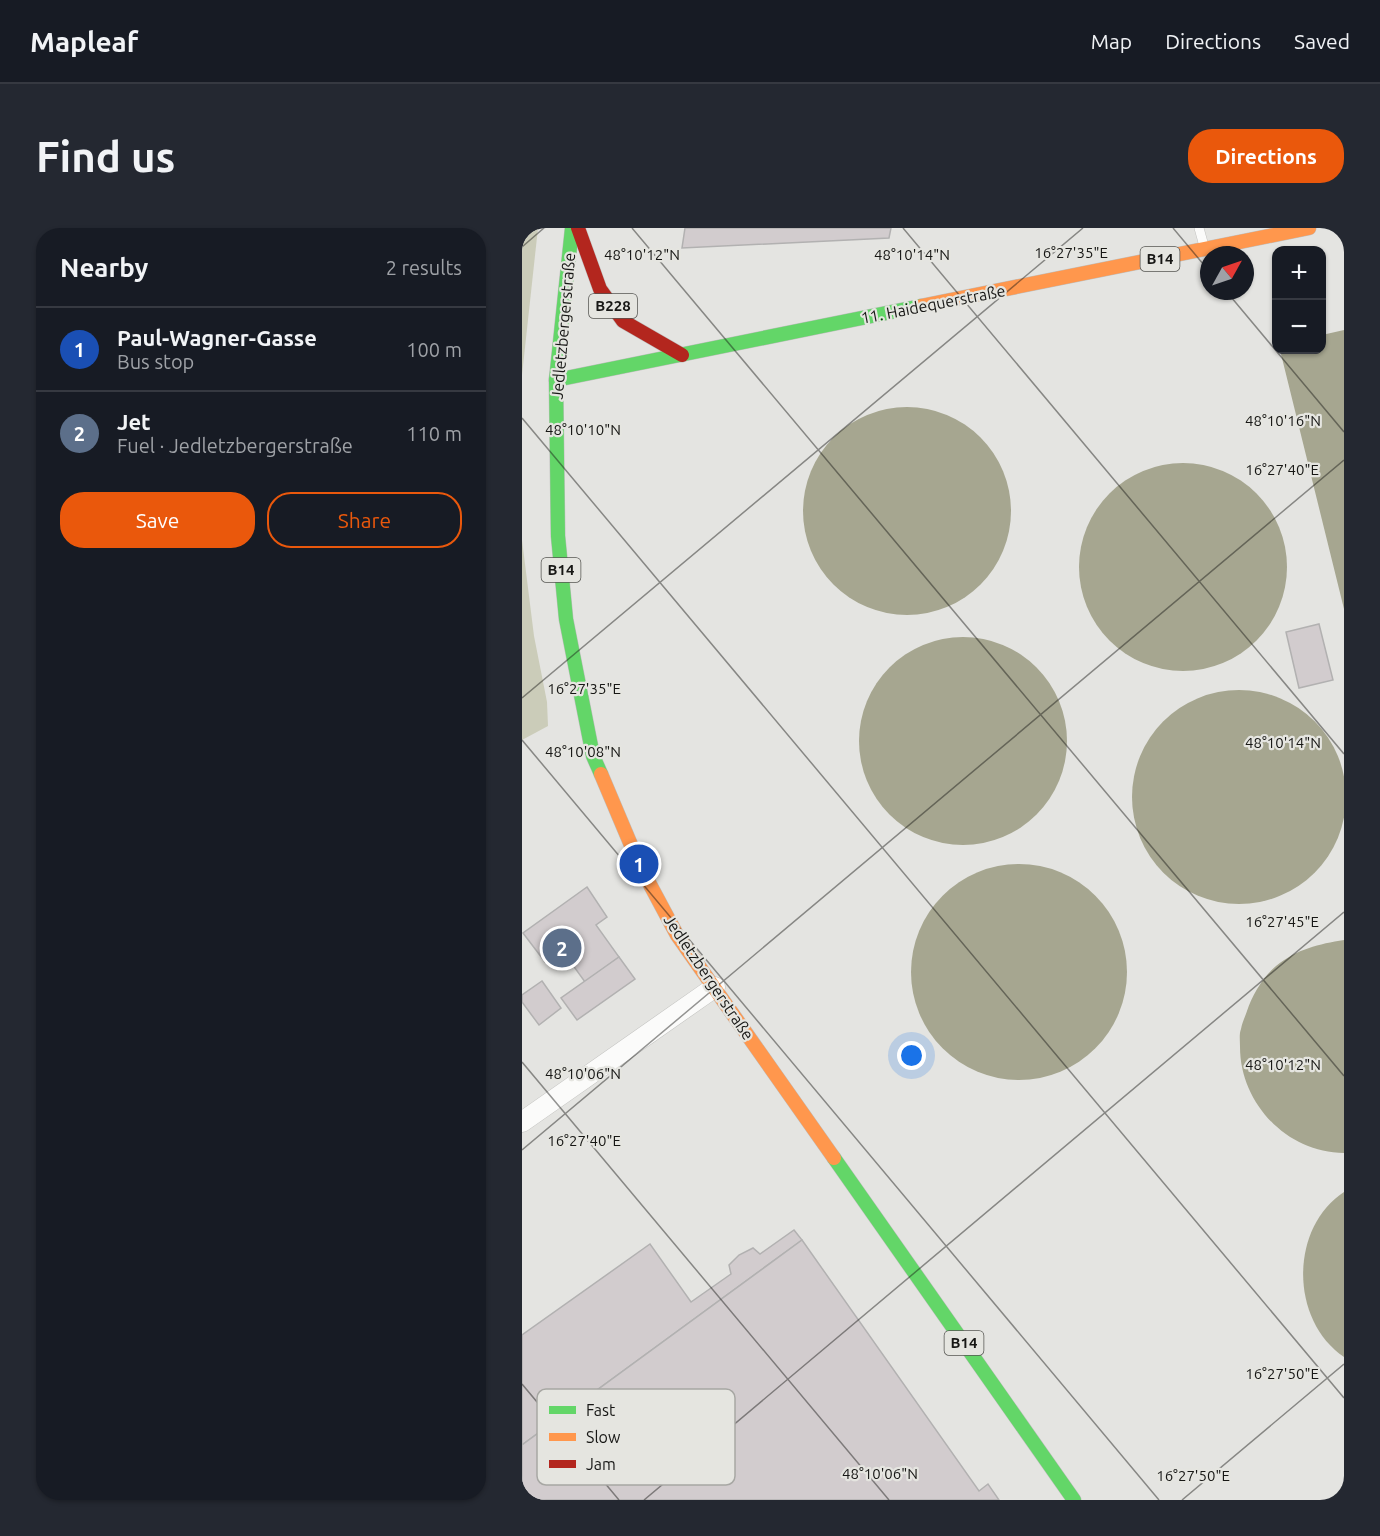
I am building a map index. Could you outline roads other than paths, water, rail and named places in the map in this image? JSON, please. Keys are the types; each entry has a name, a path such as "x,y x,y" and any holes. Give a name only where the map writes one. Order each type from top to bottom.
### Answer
{"main road":[{"name":"Jedletzbergerstraße","path":"572,228 556,380 558,536 566,620 593,756 639,864 677,935 1074,1500"},
{"name":"B228","path":"578,228 600,289 623,321 682,355"},
{"name":"11. Haidequerstraße","path":"1220,246 1309,228"},
{"name":"11. Haidequerstraße","path":"556,380 1200,250"}],"street":[{"path":"522,1122 715,987"}],"lane":[{"path":"1199,228 1204,246"}],"place":[{"name":"Paul-Wagner-Gasse","path":"639,864"},
{"name":"Jet","path":"562,948"}]}
